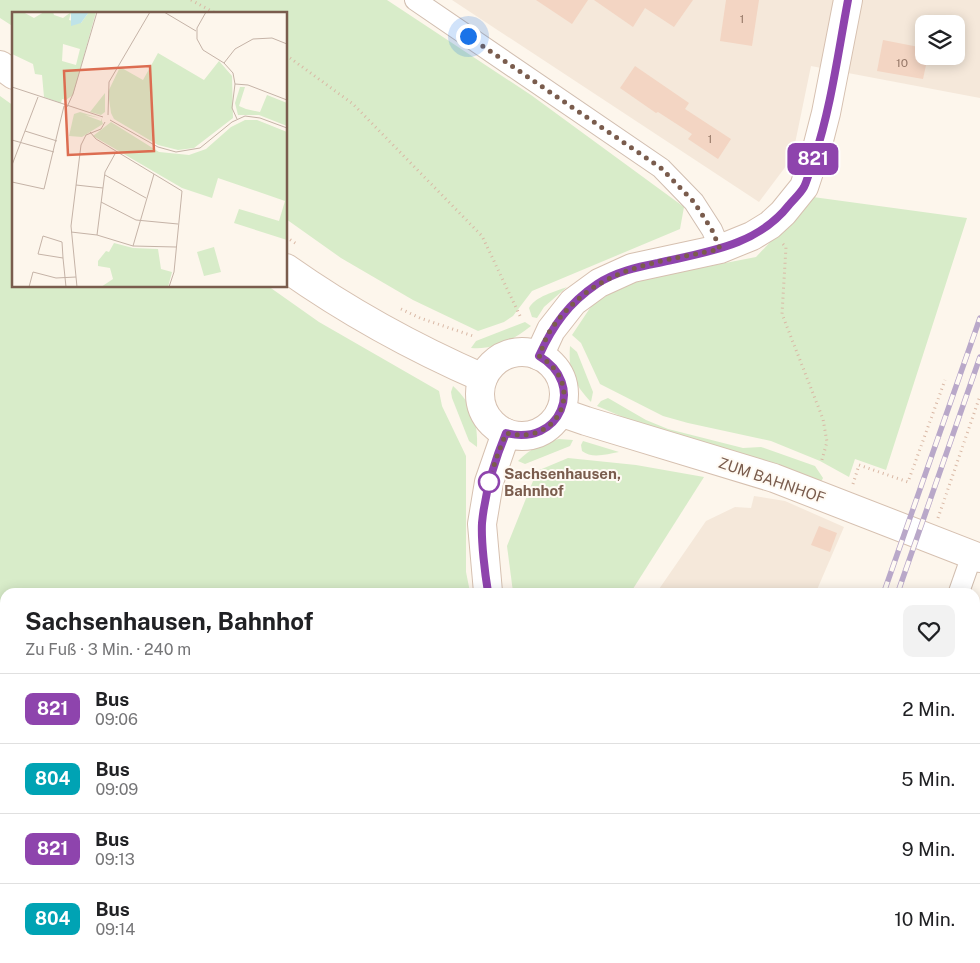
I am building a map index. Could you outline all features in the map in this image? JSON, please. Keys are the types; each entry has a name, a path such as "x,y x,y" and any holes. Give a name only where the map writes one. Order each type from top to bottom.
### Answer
{"street":[{"path":"415,0 441,7 661,168 694,202 712,230 720,249"},
{"path":"539,356 551,330 573,302 599,283 632,268 720,249 752,236 783,214 804,187 817,148 826,113 848,0"},
{"path":"0,65 12,74"},
{"path":"288,269 322,293 354,311 459,368 483,378"},
{"path":"526,352 539,356 556,369 561,379 564,396 560,412 553,423 543,431 531,435 518,436 506,433 494,426 486,416 481,404 480,391 483,378 490,367 500,358 512,353 526,352"},
{"name":"ZUM BAHNHOF","path":"560,412 586,422 774,478 976,557"},
{"path":"488,588 482,524 489,482 506,433"},
{"path":"961,588 976,557"}],"path":[{"path":"191,0 213,12"},
{"path":"288,56 353,104 482,236 521,318"},
{"path":"780,239 786,248 782,314 822,419 827,442 821,464"},
{"path":"394,306 420,318 473,336"},
{"path":"852,487 859,465 908,482 945,380"},
{"path":"938,518 980,396"},
{"path":"510,493 522,496"}],"shaded area":[{"path":"452,0 980,0 980,98 811,66 792,158 759,202"},
{"path":"754,496 785,501 844,527 818,588 660,588 706,521 735,507 751,508"}],"green space":[{"path":"0,0 387,0 531,95 684,207 680,229 532,291 513,316 504,322 478,331 413,300 341,258 288,220 288,12 12,12 12,26 0,18"},
{"path":"0,96 12,105 12,288 271,288 319,322 439,391 442,406 466,456 466,572 469,588 0,588"},
{"path":"813,197 967,218 886,470 855,459 849,477 820,461 771,441 663,416 600,384 581,343 572,335 592,305 628,282 756,257"},
{"path":"567,287 544,307 537,318 532,317 529,308 536,300"},
{"path":"525,322 531,326 510,340 496,346 471,348 476,341"},
{"path":"570,346 577,352 593,392 591,402 573,377 570,363"},
{"path":"453,386 469,406 475,422 477,447 469,441 452,398"},
{"path":"608,398 646,420 668,429 743,448 761,447 815,466 823,478 819,486 658,432 597,406 601,401"},
{"path":"559,439 573,440 570,446 525,464 518,461 537,447"},
{"path":"583,441 619,452 590,455 582,451 581,445"},
{"path":"568,458 636,465 704,477 634,588 512,588 507,546 537,471"}],"building":[{"path":"536,0 588,0 572,24"},
{"path":"594,0 693,0 674,27 645,8 633,27"},
{"path":"726,0 759,0 752,46 720,41"},
{"path":"883,40 915,46 915,65 926,65 923,79 877,71"},
{"path":"635,66 689,103 685,109 731,139 718,159 688,139 692,134 658,112 656,113 620,88"},
{"path":"819,526 837,533 830,552 811,545"}],"railway":[{"path":"885,588 980,318"},
{"path":"899,588 980,357"}],"bus line":[{"name":"821","path":"488,588 482,524 489,482 506,433 518,436 531,435 543,431 553,423 564,402 564,390 556,369 539,356 551,330 573,302 599,283 632,268 720,249 752,236 783,214 804,187 817,148 826,113 848,0"}],"place":[{"name":"Sachsenhausen, Bahnhof","path":"489,482"}],"route":[{"path":"468,36 661,168 694,202 712,230 720,249 632,268 599,283 573,302 551,330 539,356 556,369 561,379 564,390 564,402 560,412 553,423 543,431 531,435 518,436 506,433 489,482"}]}
